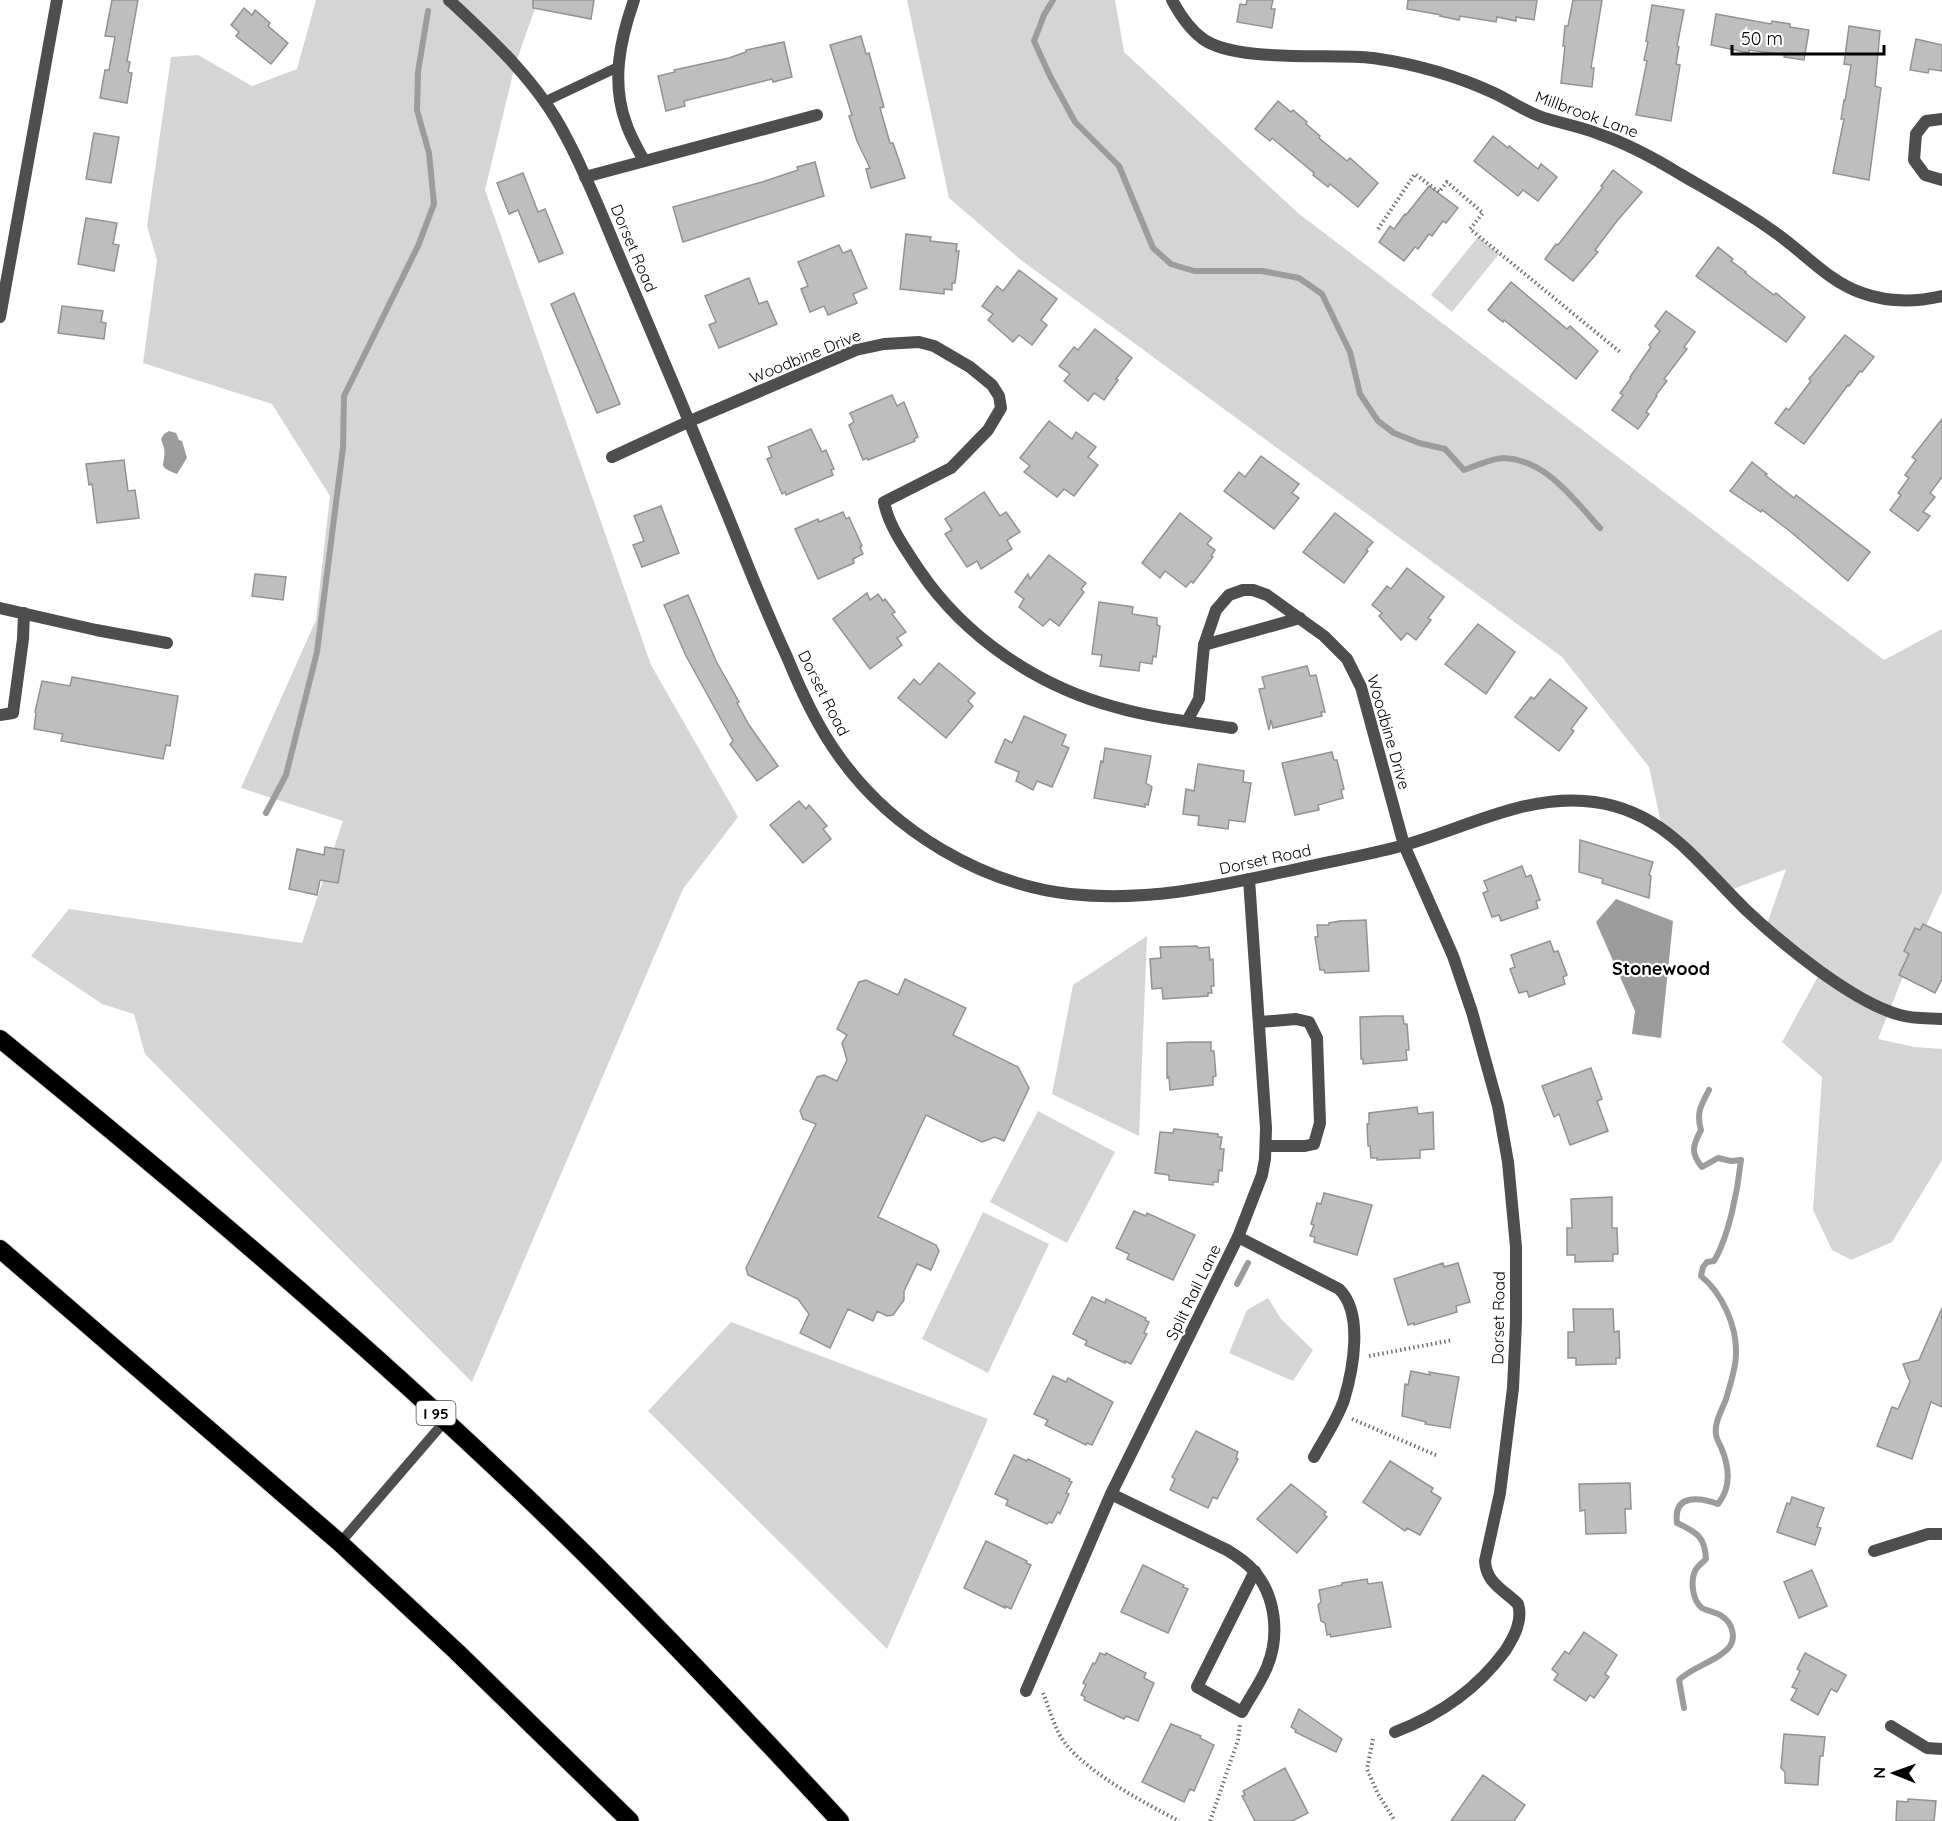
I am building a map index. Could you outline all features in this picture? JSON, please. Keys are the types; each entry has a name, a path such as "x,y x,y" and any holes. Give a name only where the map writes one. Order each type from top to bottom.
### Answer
{"highway":[{"name":"I 95","path":"0,1038 256,1252 445,1421 584,1554 743,1716 840,1821"},
{"path":"0,1249 340,1543 457,1652 630,1821"}],"street":[{"path":"0,317 57,0"},
{"name":"Dorset Road","path":"449,0 515,65 563,130 690,421 760,597 819,725 843,762 860,782 896,816 930,843 957,859 1011,880 1063,893 1122,897 1154,896 1193,891 1404,845 1490,816 1550,802 1586,801 1624,808 1645,818 1678,841 1766,927 1848,989 1899,1014 1942,1019"},
{"path":"634,0 619,54 619,99 624,116 645,161"},
{"name":"Millbrook Lane","path":"1172,0 1192,30 1205,40 1220,47 1272,55 1369,58 1426,68 1461,79 1535,114 1636,148 1773,231 1848,288 1879,299 1911,300 1942,296"},
{"path":"585,177 817,115"},
{"path":"1942,119 1926,121 1916,134 1914,160 1925,175 1942,180"},
{"name":"Woodbine Drive","path":"690,421 856,350 884,344 919,342 934,346 970,367 992,385 999,396 1000,408 988,430 951,468 884,502 904,548 954,614 977,634 1034,674 1078,695 1114,707 1187,721 1199,699 1204,645 1216,610 1235,591 1253,590 1267,595 1339,648 1355,672 1404,845"},
{"path":"612,457 690,421"},
{"path":"0,608 96,630 167,643"},
{"path":"0,715 13,713 23,639 24,613"},
{"path":"1204,645 1300,618"},
{"path":"1187,721 1232,728"},
{"name":"Dorset Road","path":"1395,1732 1418,1723 1446,1707 1481,1680 1511,1642 1520,1616 1518,1604 1495,1585 1488,1576 1485,1561 1500,1493 1513,1388 1516,1246 1508,1162 1490,1076 1464,987 1404,845"},
{"name":"Split Rail Lane","path":"1026,1691 1111,1494 1238,1237 1258,1190 1266,1146 1250,879"},
{"path":"1260,1022 1296,1019 1309,1022 1317,1038 1320,1123 1314,1144 1266,1146"},
{"path":"1238,1237 1340,1289 1350,1304 1354,1333 1353,1359 1344,1400 1314,1457"},
{"path":"1111,1494 1227,1550 1255,1571 1263,1583 1273,1609 1274,1638 1267,1668 1242,1712 1197,1687 1255,1571"},
{"path":"1874,1551 1928,1534 1942,1534"},
{"path":"1891,1726 1927,1748 1942,1749"}],"lane":[{"path":"544,102 618,67"},
{"path":"340,1543 445,1421"}],"path":[{"path":"1378,229 1415,174 1438,192 1446,182 1483,213 1470,229 1620,352"},
{"path":"1353,1359 1453,1340"},
{"path":"1338,1413 1438,1456"},
{"path":"1034,1673 1065,1743 1096,1771 1134,1797 1179,1821"},
{"path":"1210,1821 1238,1740 1242,1712"},
{"path":"1373,1738 1367,1769 1378,1794 1395,1821"}],"shaded area":[{"path":"316,0 538,0 515,65 485,190 651,665 738,817 683,889 472,1382 145,1054 134,1014 102,1004 31,956 69,909 302,943 343,821 241,788 316,620 330,496 272,404 143,363 157,260 147,226 171,57 198,55 252,86 297,69"},
{"path":"907,0 1115,0 1124,52 1298,213 1884,660 1942,629 1942,891 1904,974 1878,1039 1915,1047 1942,1049 1942,1160 1892,1242 1851,1260 1832,1250 1813,1210 1822,1077 1782,1042 1821,971 1766,927 1786,869 1728,891 1662,828 1649,767 1562,657 1021,260 949,198"},
{"path":"1478,237 1499,254 1452,312 1431,295"},
{"path":"169,431 176,433 182,441 187,458 177,474 166,469 163,464 164,448 161,439"},
{"path":"1616,899 1673,921 1661,1038 1632,1034 1635,1011 1596,922"},
{"path":"1147,936 1139,1136 1052,1094 1073,985"},
{"path":"1038,1111 1115,1152 1067,1243 990,1202"},
{"path":"983,1212 1049,1244 988,1373 922,1339"},
{"path":"1268,1298 1281,1319 1313,1350 1293,1381 1229,1353 1247,1310"},
{"path":"731,1322 988,1419 887,1649 648,1411"}],"building":[{"path":"112,0 138,0 127,61 130,62 128,72 132,73 127,103 100,98 105,70 109,70 115,37 105,36"},
{"path":"533,0 594,0 591,19 533,8"},
{"path":"1247,0 1273,0 1271,9 1275,9 1272,28 1237,22 1240,4 1246,5"},
{"path":"1408,0 1537,0 1534,20 1516,17 1516,21 1497,17 1496,22 1460,16 1459,20 1407,9"},
{"path":"1573,0 1602,0 1591,68 1594,68 1592,87 1561,83 1565,26 1568,26"},
{"path":"1652,5 1684,10 1677,46 1679,47 1676,64 1680,65 1671,121 1636,115 1647,61 1644,60"},
{"path":"244,8 252,15 255,10 270,23 268,26 288,43 271,64 236,36 239,32 231,25"},
{"path":"1716,14 1771,24 1772,21 1790,24 1790,27 1809,30 1804,60 1784,57 1785,55 1749,50 1749,53 1711,45"},
{"path":"1849,26 1880,31 1875,86 1881,88 1869,180 1833,173 1844,119 1841,119 1851,65 1844,64"},
{"path":"861,36 866,54 869,53 884,107 880,108 890,143 893,143 905,178 871,188 866,169 870,168 857,141 849,116 852,115 830,45"},
{"path":"1916,39 1942,45 1942,71 1929,69 1928,73 1910,70"},
{"path":"784,42 792,77 773,82 772,79 684,101 685,106 666,111 658,76 675,72 674,70 729,58 746,52 746,50"},
{"path":"1278,101 1307,122 1306,124 1320,136 1319,138 1347,161 1350,158 1378,183 1358,207 1330,184 1328,187 1313,175 1314,173 1272,138 1270,141 1255,129"},
{"path":"94,133 119,137 111,183 86,179"},
{"path":"1493,136 1538,169 1541,164 1557,177 1538,201 1523,190 1518,196 1474,161"},
{"path":"815,162 824,196 683,242 673,207 762,182"},
{"path":"1613,170 1642,192 1595,250 1598,252 1573,281 1545,259 1603,187 1601,186"},
{"path":"523,173 538,212 545,209 563,253 539,262 518,210 509,214 497,183"},
{"path":"1429,186 1458,208 1446,223 1443,221 1432,236 1429,234 1418,249 1415,247 1404,261 1379,242 1390,226 1394,229"},
{"path":"86,218 117,223 113,244 119,245 114,271 78,264"},
{"path":"906,234 931,237 930,241 957,244 956,251 959,251 952,290 944,289 944,294 900,289"},
{"path":"839,245 843,253 851,250 867,288 853,294 857,303 828,315 824,306 810,312 801,289 808,286 798,262"},
{"path":"1718,247 1745,273 1774,295 1776,293 1805,317 1786,342 1696,276"},
{"path":"1019,270 1057,299 1041,320 1047,325 1032,345 1019,335 1013,342 988,320 993,314 982,306 997,286 1003,291"},
{"path":"749,278 759,304 767,301 777,324 719,348 709,325 716,322 705,296"},
{"path":"1511,282 1567,329 1570,326 1598,351 1576,379 1504,320 1503,322 1488,310"},
{"path":"574,293 620,404 597,413 551,304"},
{"path":"62,306 103,311 101,322 106,323 104,339 58,333"},
{"path":"1666,311 1695,332 1684,347 1687,349 1664,379 1667,381 1656,395 1646,412 1649,414 1638,429 1612,410 1623,395 1620,393 1651,347 1649,345 1660,331 1655,326"},
{"path":"1095,329 1132,358 1104,400 1094,393 1088,401 1064,381 1070,374 1059,366 1074,347 1078,350"},
{"path":"1845,335 1874,357 1848,385 1804,444 1775,423 1786,408 1789,410 1811,381 1809,379"},
{"path":"892,395 897,406 904,402 918,437 914,439 915,441 863,460 849,425 854,422 850,413"},
{"path":"1942,419 1942,477 1930,493 1935,497 1923,512 1930,516 1918,531 1890,510 1901,495 1898,493 1909,478 1905,475 1916,460 1912,457"},
{"path":"1049,421 1072,439 1076,432 1096,447 1088,457 1098,465 1074,496 1064,489 1057,497 1024,472 1030,466 1020,458"},
{"path":"811,429 822,452 826,450 834,469 831,470 833,475 786,495 785,492 782,494 767,459 772,457 768,447"},
{"path":"1261,456 1299,484 1292,493 1299,498 1274,529 1224,491 1239,472 1245,477"},
{"path":"124,460 128,491 135,490 139,518 97,523 92,484 89,485 86,464"},
{"path":"1752,462 1794,498 1796,495 1870,552 1848,581 1791,532 1762,510 1761,512 1730,491"},
{"path":"984,492 1000,516 1006,512 1020,532 1007,540 1012,549 981,569 977,561 967,567 945,534 952,530 945,519"},
{"path":"661,506 679,553 642,567 633,545 644,541 634,516"},
{"path":"843,512 846,519 849,517 862,546 860,547 863,554 853,559 854,563 818,579 795,529"},
{"path":"1180,513 1212,538 1207,544 1215,550 1211,556 1213,557 1193,583 1191,581 1186,587 1165,571 1160,578 1142,563"},
{"path":"1335,513 1373,542 1344,583 1303,552"},
{"path":"1049,555 1086,583 1081,589 1084,592 1059,626 1050,619 1043,626 1019,607 1024,599 1015,592 1028,574 1030,579"},
{"path":"1407,568 1444,597 1428,618 1431,620 1416,640 1407,633 1401,640 1379,616 1382,613 1372,605 1387,586 1391,589"},
{"path":"255,574 286,577 283,600 252,596"},
{"path":"867,593 870,600 878,594 883,601 885,599 895,612 892,614 906,632 897,638 902,645 870,669 833,619"},
{"path":"688,595 716,661 739,702 737,703 749,725 778,766 757,781 730,744 733,741 686,656 664,605"},
{"path":"1099,602 1133,607 1132,614 1157,618 1157,625 1160,626 1156,657 1153,656 1152,664 1140,662 1139,671 1100,666 1102,655 1092,654"},
{"path":"1478,624 1515,652 1486,694 1445,664"},
{"path":"939,663 975,693 968,701 973,706 946,738 898,698 914,679 920,685"},
{"path":"1307,666 1310,676 1316,675 1325,712 1321,712 1322,716 1273,728 1271,720 1269,730 1259,689 1265,688 1262,677"},
{"path":"72,677 178,696 170,746 166,745 163,759 61,741 63,734 34,729 35,712 42,681 70,686"},
{"path":"1550,679 1587,708 1571,729 1574,731 1559,751 1515,717"},
{"path":"1024,716 1066,735 1062,745 1069,748 1052,787 1037,781 1033,790 1016,781 1019,772 995,762 1005,739 1012,743"},
{"path":"1105,748 1151,756 1146,783 1152,787 1148,805 1145,804 1145,807 1094,798"},
{"path":"1332,752 1334,760 1337,760 1344,789 1341,790 1343,798 1318,805 1319,810 1295,815 1282,763"},
{"path":"1198,764 1244,771 1243,782 1251,783 1245,822 1229,820 1228,829 1198,825 1199,816 1183,814 1186,789 1194,791"},
{"path":"799,801 806,809 809,805 827,826 823,829 831,839 803,863 770,825"},
{"path":"1580,840 1653,862 1649,875 1651,876 1649,898 1602,883 1603,879 1579,872"},
{"path":"325,847 344,850 338,883 320,880 317,895 289,889 297,849 324,855"},
{"path":"1522,866 1526,877 1531,875 1540,900 1536,901 1538,908 1501,921 1499,915 1492,917 1483,893 1488,891 1484,881"},
{"path":"1366,920 1369,971 1325,973 1324,970 1320,970 1315,937 1318,937 1317,925"},
{"path":"1923,924 1942,933 1942,979 1935,993 1899,975 1909,954 1904,951 1915,928 1920,930"},
{"path":"1550,941 1554,952 1558,951 1567,975 1563,977 1565,984 1529,997 1527,991 1519,993 1510,969 1515,967 1511,955"},
{"path":"1197,946 1198,948 1209,947 1210,960 1213,959 1212,993 1208,993 1208,996 1163,999 1162,988 1152,989 1150,959 1161,958 1160,947"},
{"path":"905,979 966,1008 953,1035 1018,1067 1029,1088 1004,1141 995,1137 982,1142 926,1115 878,1217 936,1245 939,1251 931,1270 917,1264 904,1291 904,1300 893,1315 887,1316 877,1311 873,1321 848,1309 830,1348 800,1333 809,1314 798,1299 748,1275 746,1268 816,1124 803,1119 800,1111 817,1077 824,1075 837,1081 847,1060 842,1043 847,1035 837,1029 859,982 866,980 898,995"},
{"path":"1403,1016 1404,1024 1407,1024 1409,1050 1406,1050 1407,1060 1363,1064 1360,1017"},
{"path":"1211,1042 1216,1076 1213,1077 1213,1085 1170,1090 1169,1077 1167,1078 1167,1043"},
{"path":"1591,1068 1602,1099 1597,1101 1608,1131 1570,1145 1559,1114 1554,1117 1542,1086"},
{"path":"1417,1107 1418,1114 1433,1112 1434,1149 1420,1150 1420,1158 1377,1160 1377,1158 1371,1158 1367,1124 1369,1124 1369,1113"},
{"path":"1174,1129 1218,1134 1218,1137 1222,1137 1220,1149 1224,1149 1222,1171 1219,1170 1218,1182 1213,1182 1213,1185 1169,1180 1169,1175 1155,1173 1160,1132 1173,1133"},
{"path":"1324,1193 1372,1205 1357,1255 1314,1242 1315,1237 1310,1236 1317,1203 1321,1204"},
{"path":"1612,1197 1612,1228 1617,1228 1618,1254 1613,1254 1613,1261 1575,1262 1575,1255 1567,1255 1567,1228 1572,1228 1571,1199"},
{"path":"1134,1211 1146,1216 1147,1213 1195,1235 1173,1280 1127,1259 1129,1254 1116,1248"},
{"path":"1443,1263 1444,1267 1458,1263 1470,1302 1456,1306 1457,1312 1408,1325 1394,1279"},
{"path":"1092,1297 1105,1303 1106,1299 1146,1318 1145,1320 1149,1322 1144,1333 1147,1334 1131,1364 1085,1345 1087,1341 1073,1334"},
{"path":"1942,1308 1942,1407 1931,1402 1912,1459 1877,1446 1892,1407 1898,1409 1910,1382 1903,1364 1919,1360"},
{"path":"1573,1309 1613,1309 1614,1332 1619,1331 1620,1358 1616,1358 1616,1364 1576,1365 1576,1358 1568,1358 1568,1332 1574,1332"},
{"path":"1411,1371 1459,1377 1450,1428 1425,1424 1426,1422 1402,1416 1405,1384 1408,1385"},
{"path":"1053,1376 1066,1382 1068,1378 1113,1402 1092,1445 1087,1443 1086,1445 1045,1425 1048,1420 1034,1414"},
{"path":"1196,1431 1238,1452 1236,1458 1238,1459 1217,1499 1213,1497 1208,1508 1170,1490 1175,1479 1172,1477"},
{"path":"1014,1455 1027,1461 1028,1459 1072,1482 1060,1514 1058,1512 1052,1523 1047,1524 1006,1505 1008,1500 995,1494"},
{"path":"1390,1461 1433,1488 1431,1492 1441,1498 1420,1535 1407,1528 1405,1531 1363,1502"},
{"path":"1630,1483 1631,1509 1625,1509 1626,1533 1586,1534 1585,1510 1580,1511 1579,1484"},
{"path":"1291,1484 1326,1512 1324,1514 1327,1517 1297,1553 1257,1519"},
{"path":"1792,1497 1824,1508 1817,1527 1821,1528 1815,1545 1777,1532 1787,1503 1790,1504"},
{"path":"986,1541 1031,1565 1011,1609 964,1588"},
{"path":"1143,1565 1188,1589 1168,1633 1121,1612"},
{"path":"1812,1570 1827,1606 1799,1618 1784,1582"},
{"path":"1367,1579 1368,1584 1382,1582 1391,1627 1331,1637 1330,1634 1327,1635 1318,1605 1321,1602 1319,1590"},
{"path":"1584,1632 1617,1655 1605,1674 1609,1677 1594,1698 1590,1695 1586,1701 1554,1680 1558,1674 1552,1669 1565,1651 1569,1654"},
{"path":"1100,1653 1105,1655 1106,1653 1146,1673 1144,1678 1154,1683 1138,1721 1126,1716 1124,1719 1084,1700 1085,1697 1081,1695 1086,1685 1083,1683"},
{"path":"1805,1653 1846,1675 1837,1692 1831,1689 1818,1715 1791,1700 1797,1689 1792,1687 1800,1671 1797,1669"},
{"path":"1299,1709 1342,1739 1336,1752 1295,1732 1296,1730 1291,1727"},
{"path":"1171,1724 1201,1736 1200,1738 1214,1745 1194,1791 1190,1789 1184,1802 1142,1782"},
{"path":"1784,1734 1825,1737 1823,1756 1820,1756 1818,1785 1785,1783 1785,1772 1781,1768"},
{"path":"1285,1768 1308,1813 1292,1821 1255,1821 1242,1796 1245,1795 1243,1791"},
{"path":"1483,1775 1525,1805 1514,1821 1451,1821"},
{"path":"1908,1799 1936,1801 1934,1821 1896,1821 1897,1801 1908,1802"}],"waterway":[{"path":"1053,0 1044,15 1034,41 1075,122 1119,166 1153,248 1171,264 1194,271 1262,271 1299,278 1322,294 1350,352 1360,394 1378,421 1394,433 1419,443 1445,449 1464,470 1499,458 1519,460 1533,466 1570,494 1600,528"},
{"path":"266,813 286,775 317,652 343,448 344,396 418,246 434,204 429,153 417,110 418,72 428,11"},
{"path":"1684,1708 1679,1680 1725,1651 1733,1639 1729,1623 1719,1614 1702,1608 1696,1600 1693,1579 1696,1569 1706,1559 1704,1545 1694,1532 1677,1523 1677,1514 1683,1502 1696,1499 1718,1504 1726,1491 1728,1476 1716,1430 1734,1371 1736,1343 1731,1321 1722,1301 1701,1276 1707,1262 1714,1261 1724,1239 1735,1198 1741,1160 1731,1161 1718,1158 1702,1167 1694,1153 1701,1130 1700,1109 1709,1090"},
{"path":"1237,1284 1248,1263"}],"district":[{"name":"Stonewood","path":"1661,968"}]}
